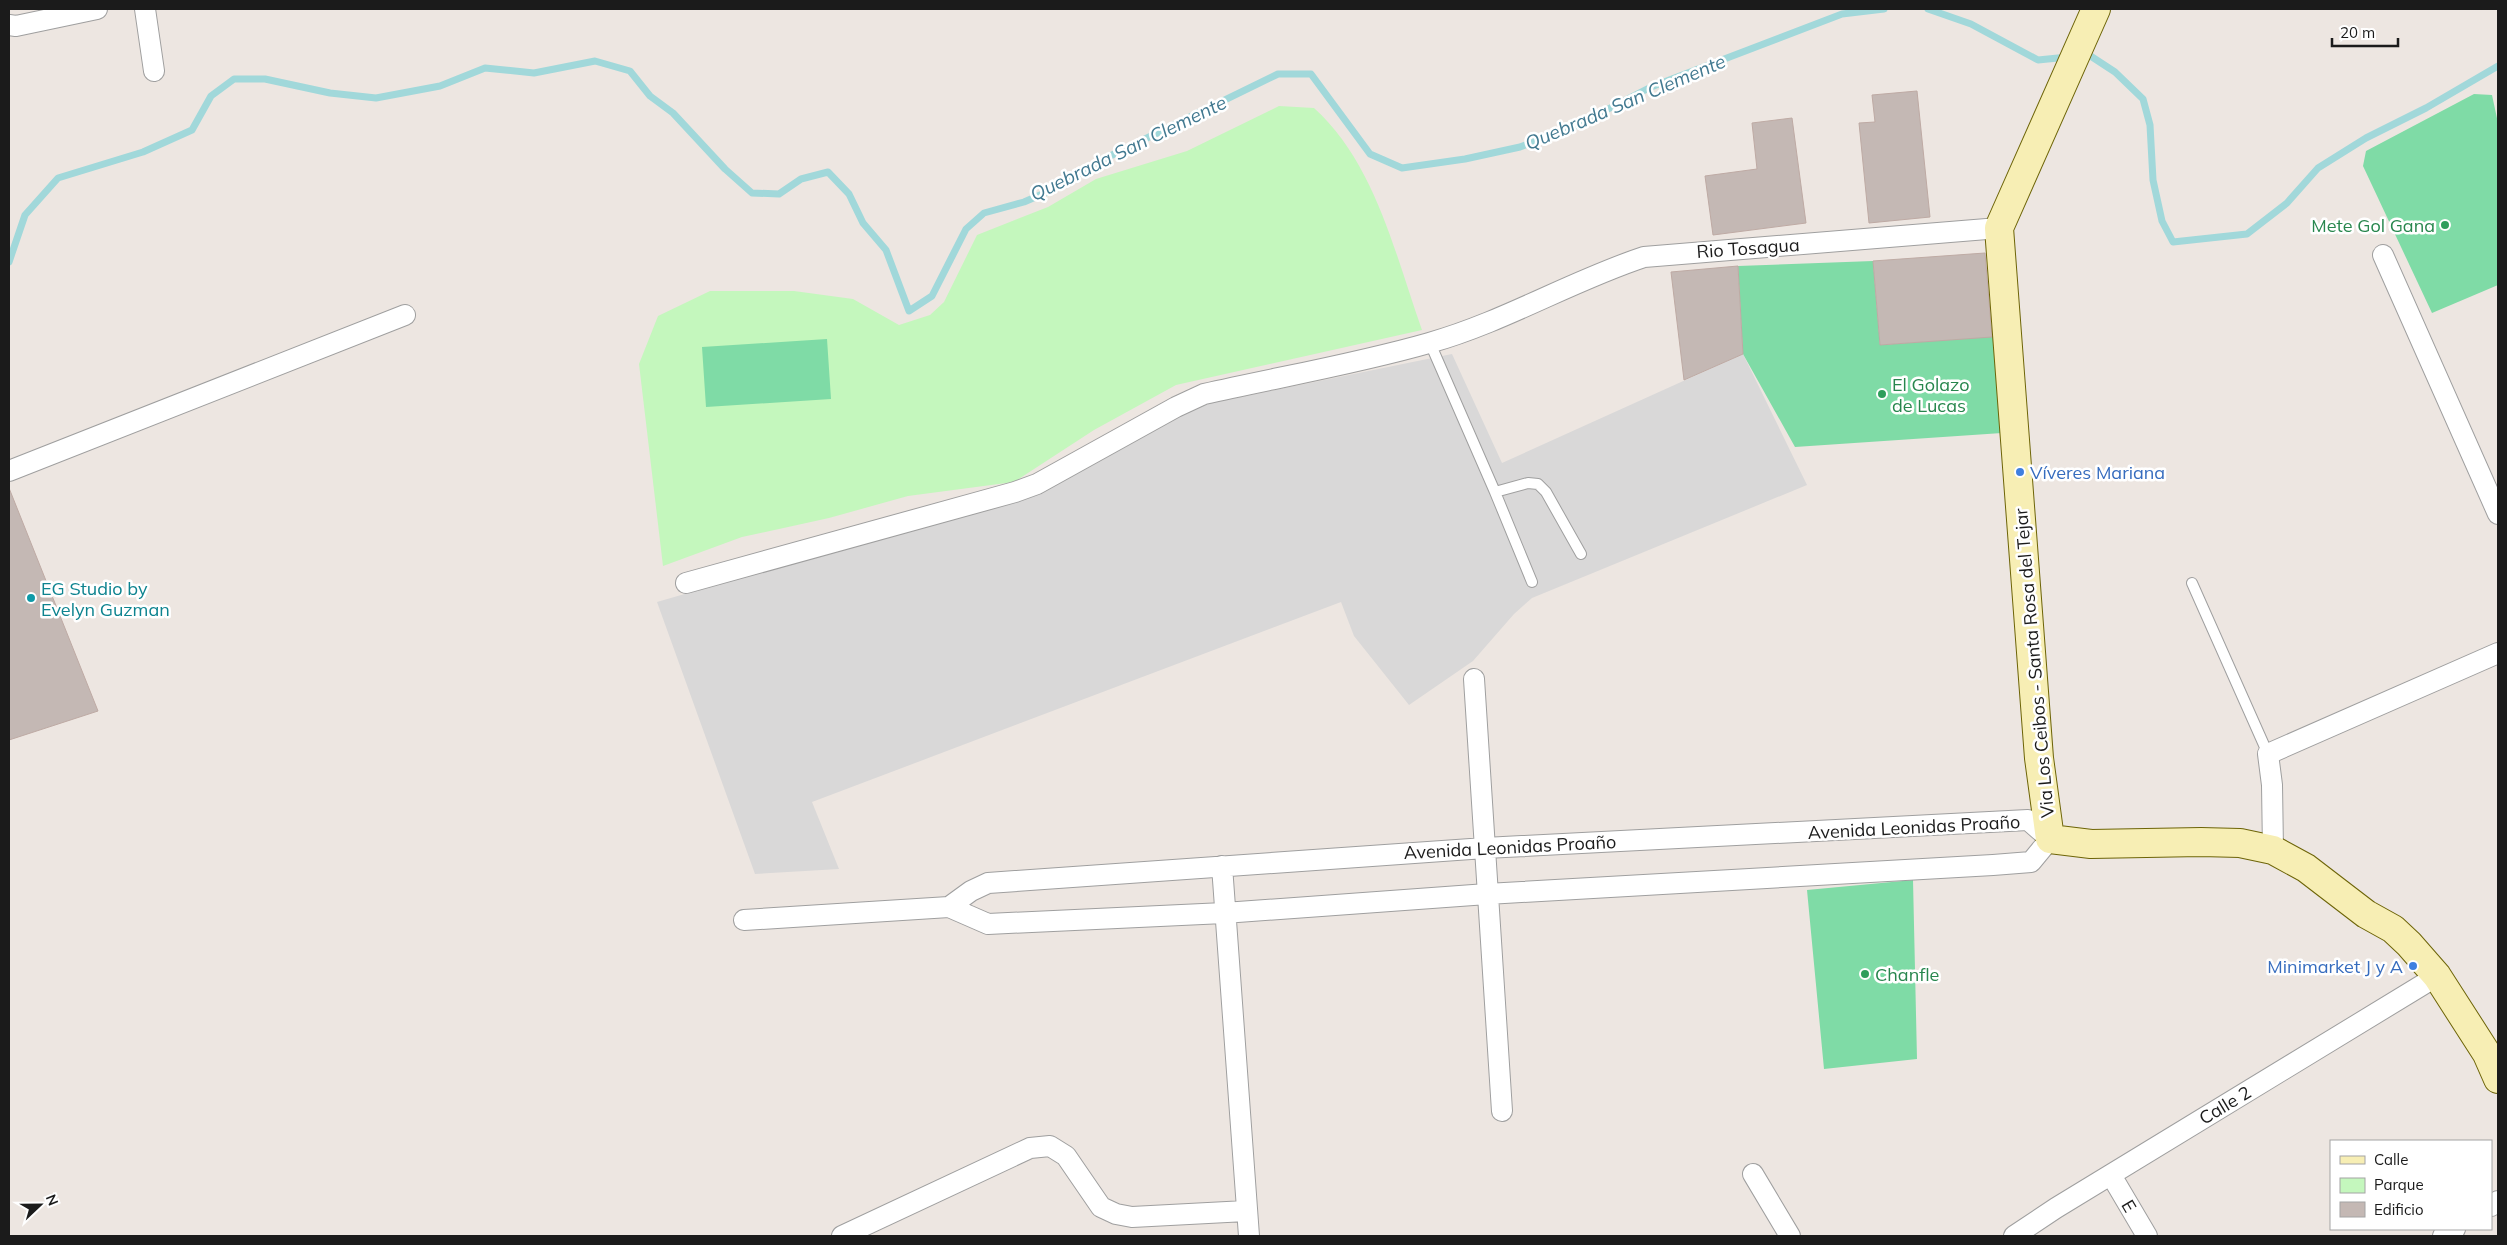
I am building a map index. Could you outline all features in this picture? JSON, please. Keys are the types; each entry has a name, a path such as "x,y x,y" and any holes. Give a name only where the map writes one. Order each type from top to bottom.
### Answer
{"main road":[{"name":"Via Los Ceibos - Santa Rosa del Tejar","path":"2095,12 2067,79 1999,228 2039,758 2050,839 2091,844 2240,843 2273,850 2306,868 2366,914 2393,929 2437,976 2493,1051 2498,1079"}],"street":[{"path":"9,25 16,26 97,9"},
{"path":"145,9 154,70"},
{"name":"Rio Tosagua","path":"686,583 1015,492 1037,484 1176,407 1204,394 1430,343 1508,315 1617,266 1644,257 1999,228"},
{"path":"2383,255 2498,514"},
{"path":"9,472 404,315"},
{"path":"2273,850 2272,785 2268,754 2498,653"},
{"path":"1474,679 1502,1111"},
{"name":"Avenida Leonidas Proaño","path":"949,907 971,891 988,884 1485,848 2028,820 2050,839"},
{"path":"744,920 949,907 988,924 1224,912 1487,894 2031,862 2050,839"},
{"path":"1222,866 1249,1236"},
{"name":"Calle 2","path":"2014,1236 2437,976"},
{"path":"842,1236 1030,1148 1050,1146 1066,1156 1101,1208 1116,1214 1132,1217 1246,1211"},
{"path":"1753,1174 1790,1236"},
{"name":"E","path":"2111,1175 2147,1236"}],"lane":[{"path":"1430,343 1532,582"},
{"path":"1495,492 1528,483 1538,484 1546,492 1582,554"},
{"path":"2192,583 2268,754"}],"shaded area":[{"path":"1452,354 1502,463 1743,354 1807,485 1532,598 1514,614 1473,661 1409,705 1354,636 1341,602 812,802 839,869 755,874 657,602 1038,492 1165,420 1211,403"}],"green space":[{"name":"Mete Gol Gana","path":"2474,94 2492,95 2498,123 2498,285 2432,313 2363,166 2366,151"},
{"path":"1279,106 1314,108 1335,130 1353,155 1381,211 1422,330 1176,385 1094,430 1014,482 908,496 829,518 742,537 663,566 639,364 658,316 710,291 794,291 853,299 899,325 930,315 944,302 977,235 1048,207 1096,179 1187,151"},
{"name":"El Golazo de Lucas","path":"1873,261 1880,345 1995,336 2002,433 1795,447 1743,354 1738,266"},
{"path":"827,339 831,399 706,407 702,347"},
{"name":"Chanfle","path":"1913,880 1917,1059 1824,1069 1807,890"}],"building":[{"path":"1917,91 1930,217 1869,223 1859,123 1875,122 1872,95"},
{"path":"1792,118 1806,223 1713,235 1705,176 1757,169 1752,123"},
{"path":"1985,253 1992,337 1880,345 1873,261"},
{"path":"1738,266 1743,354 1684,380 1671,272"},
{"name":"EG Studio by Evelyn Guzman","path":"9,488 98,711 9,740"}],"waterway":[{"name":"Quebrada San Clemente","path":"9,262 25,215 58,178 143,152 192,130 211,96 234,79 265,79 330,93 376,98 440,86 485,68 534,73 595,61 630,71 650,96 673,113 725,169 752,193 779,194 801,179 828,172 849,194 863,223 886,250 909,311 932,296 966,229 984,213 1024,202 1054,189 1102,160 1278,74 1311,74 1370,154 1402,168 1465,159 1520,147 1577,125 1651,87 1842,14 1884,9"},
{"name":"Quebrada San Clemente","path":"1928,9 1971,24 2038,60 2068,57"},
{"name":"Quebrada San Clemente","path":"2081,56 2089,55 2115,72 2143,99 2150,125 2153,180 2162,221 2173,242 2247,234 2287,203 2318,168 2366,138 2426,108 2498,66"}],"place":[{"name":"Mete Gol Gana","path":"2445,225"},
{"name":"El Golazo de Lucas","path":"1882,394"},
{"name":"Víveres Mariana","path":"2020,472"},
{"name":"EG Studio by Evelyn Guzman","path":"31,598"},
{"name":"Minimarket J y A","path":"2413,966"},
{"name":"Chanfle","path":"1865,974"}]}
